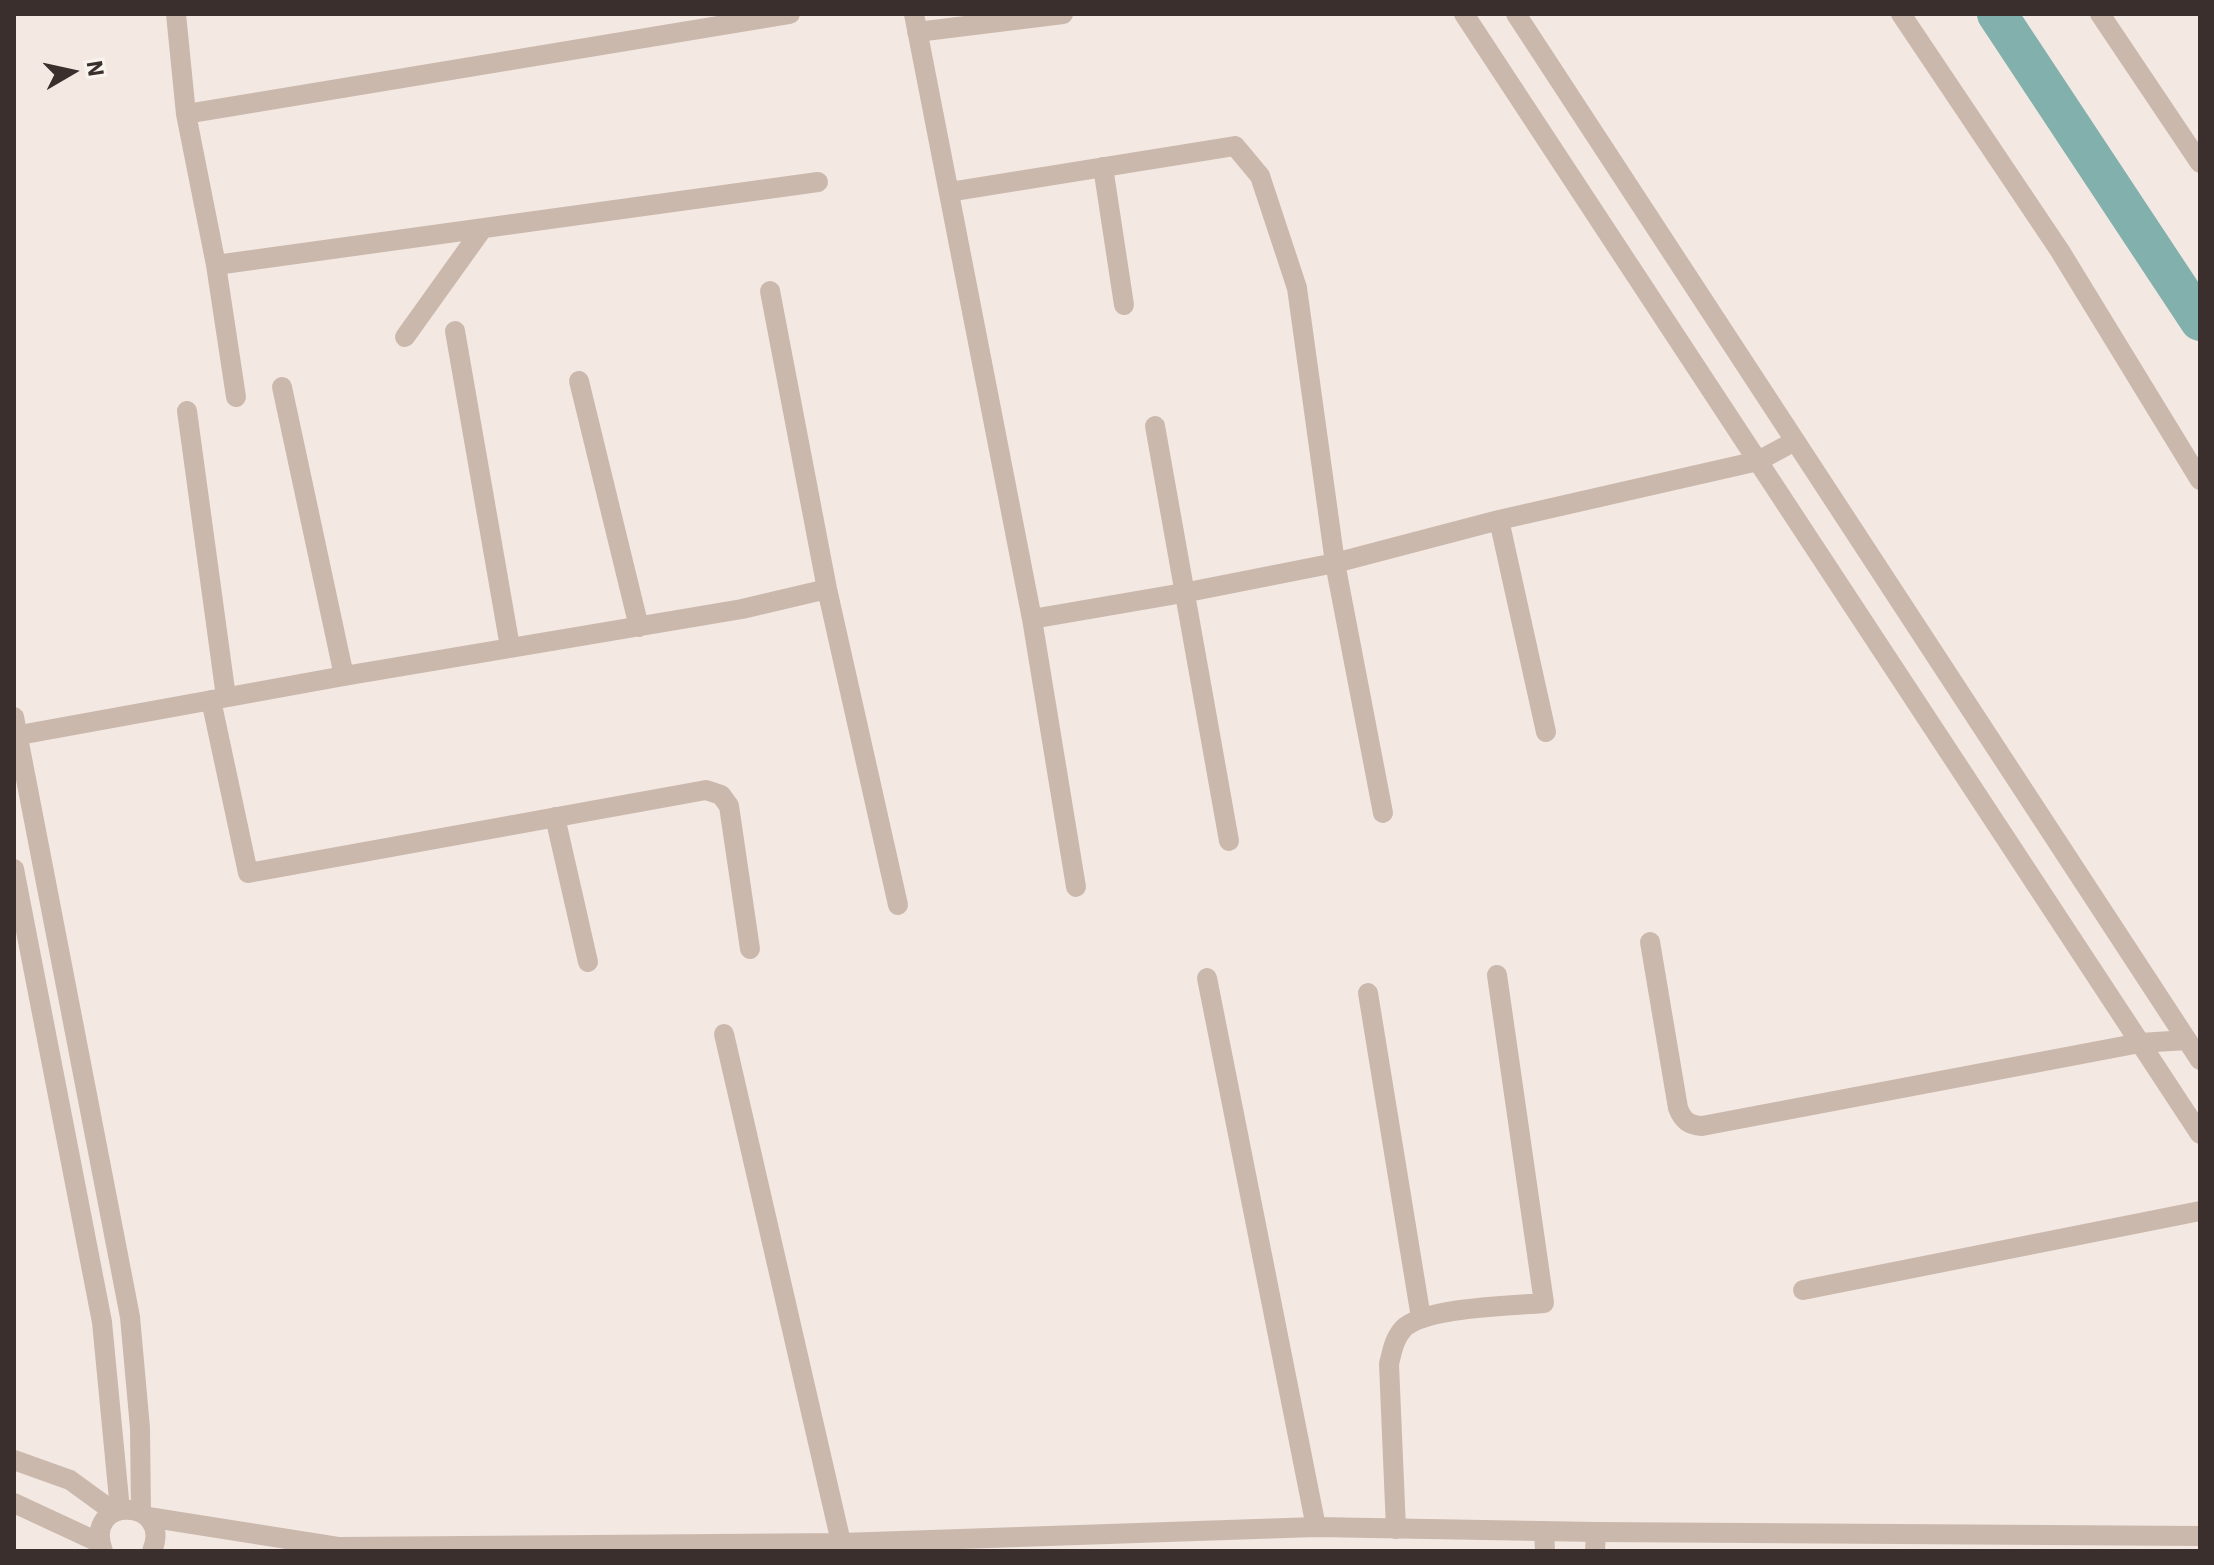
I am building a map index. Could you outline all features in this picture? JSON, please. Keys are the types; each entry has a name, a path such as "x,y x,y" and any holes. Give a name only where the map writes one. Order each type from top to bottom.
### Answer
{"street":[{"path":"176,14 186,114 216,265 236,397"},
{"path":"186,114 790,14"},
{"path":"1063,14 916,23 1032,619 1076,887"},
{"path":"1464,14 2200,1134"},
{"path":"1516,14 2200,1060"},
{"path":"1901,14 2060,251 2200,480"},
{"path":"2100,14 2200,163"},
{"path":"949,192 1235,146 1260,176 1297,288 1335,563 1383,813"},
{"path":"1103,167 1124,305"},
{"path":"216,265 818,182"},
{"path":"405,337 483,228"},
{"path":"770,291 827,589 898,905"},
{"path":"455,331 510,647"},
{"path":"579,381 639,627"},
{"path":"282,387 344,676"},
{"path":"187,411 218,699 248,873 706,790 721,795 729,806 750,949"},
{"path":"1155,426 1229,841"},
{"path":"1032,619 1335,563 1499,520 1758,461 1795,441"},
{"path":"1499,520 1546,732"},
{"path":"152,1551 156,1535 145,1515 130,1317 15,730 218,699 639,627 742,609 827,589"},
{"path":"555,817 588,962"},
{"path":"14,869 102,1322 117,1511"},
{"path":"1650,942 1678,1108 1682,1119 1691,1125 1702,1126 2140,1043 2187,1040"},
{"path":"1396,1529 1389,1364 1393,1344 1404,1328 1421,1318 1445,1312 1544,1303 1497,975"},
{"path":"1207,978 1316,1527"},
{"path":"1368,993 1421,1318"},
{"path":"724,1034 842,1547"},
{"path":"1803,1290 2200,1211"},
{"path":"14,1460 70,1480 117,1511"},
{"path":"14,1503 101,1547 102,1525 117,1511 132,1509 145,1515 338,1547 842,1547 1316,1527 1596,1542 2200,1536"}],"waterway":[{"path":"1997,14 2200,321"}]}
